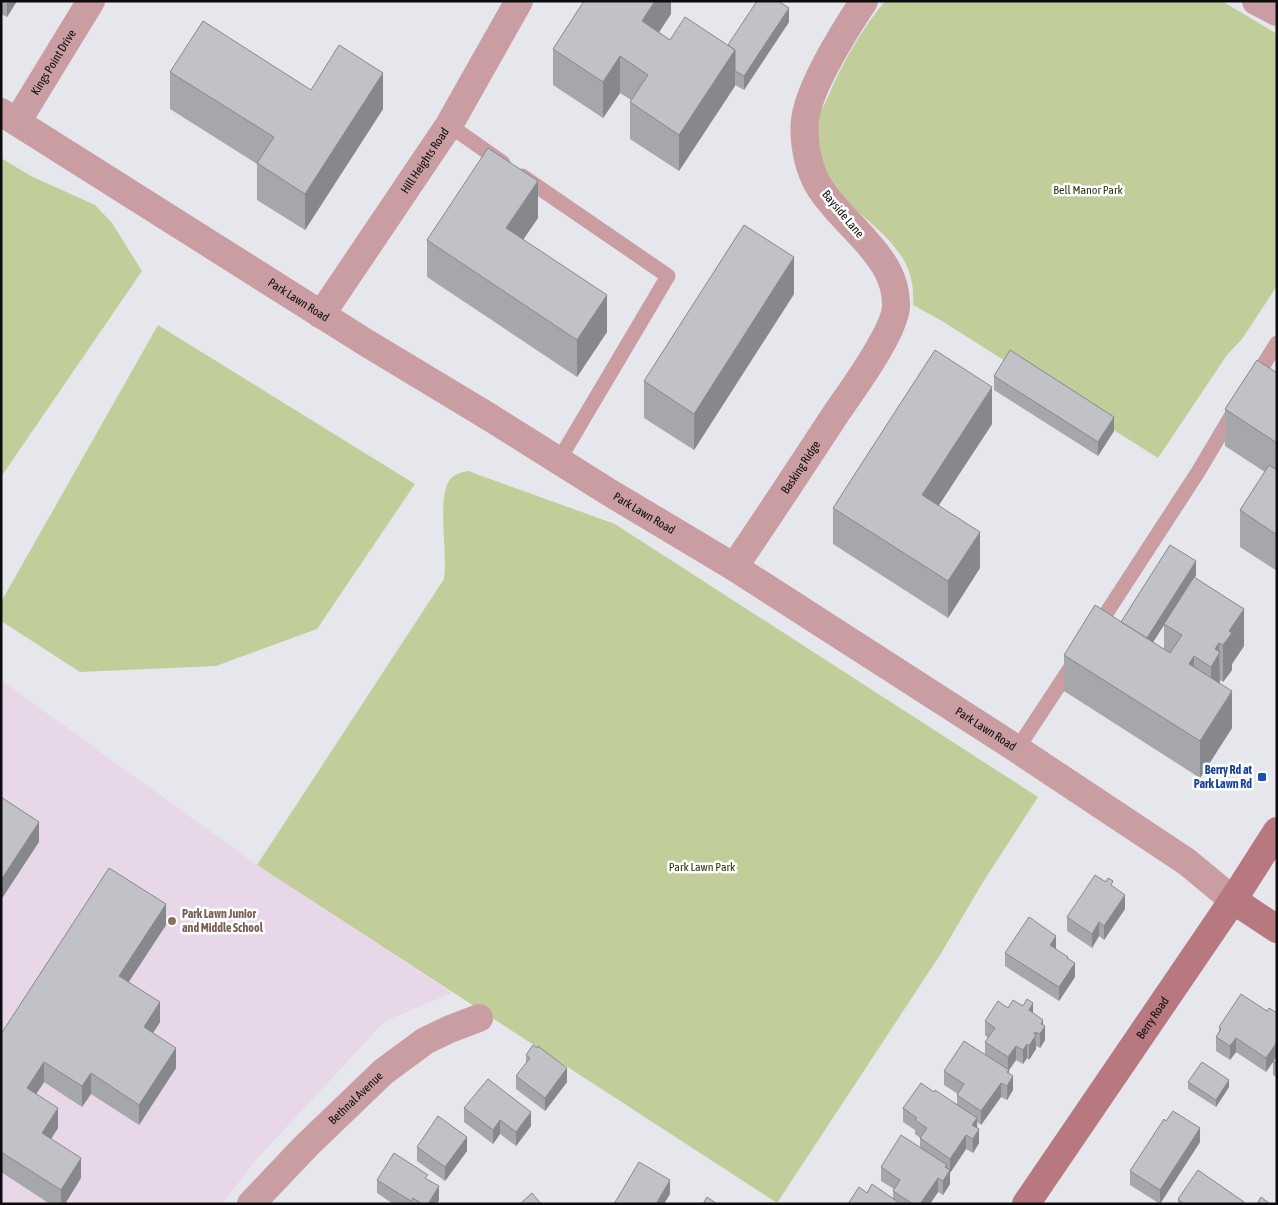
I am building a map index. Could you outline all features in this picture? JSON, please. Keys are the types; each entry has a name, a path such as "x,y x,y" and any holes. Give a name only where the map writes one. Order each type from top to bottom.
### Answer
{"street":[{"name":"Kings Point Drive","path":"9,117 91,1"},
{"name":"Hill Heights Road","path":"321,315 449,125 519,1"},
{"name":"Bayside Lane","path":"864,1 823,71 812,96 806,118 805,141 815,180 831,203 875,251 888,270 895,287 896,308 893,319 889,330 867,367"},
{"path":"1256,1 1277,12"},
{"name":"Park Lawn Road","path":"9,117 321,315 734,567 1017,749 1187,862 1233,900 1277,928"},
{"name":"Basking Ridge","path":"734,567 867,367"},
{"name":"Berry Road","path":"1031,1202 1277,831"},
{"name":"Bethnal Avenue","path":"252,1204 305,1147 383,1072 425,1041 450,1028 479,1018"}],"lane":[{"path":"449,125 668,276 559,460"},
{"path":"1017,749 1198,472 1277,343"}],"shaded area":[{"name":"Park Lawn Junior and Middle School","path":"1,680 257,865 452,993 385,1021 256,1160 222,1204 1,1204"}],"green space":[{"name":"Bell Manor Park","path":"885,1 1222,1 1277,34 1277,286 1242,339 1227,355 1158,458 942,321 913,305 912,283 906,265 897,250 885,236 842,196 820,167 817,158 816,141 819,115 852,48"},
{"path":"1,158 31,176 95,205 112,223 142,271 1,477"},
{"path":"158,325 415,484 317,629 216,666 80,672 1,621 1,602"},
{"name":"Park Lawn Park","path":"468,471 615,524 1038,797 983,882 940,955 777,1203 257,865 444,579 443,514 446,490 452,477"}],"building":[{"path":"584,1 655,1 642,21 670,40 685,17 735,50 679,135 630,102 648,75 620,56 603,82 553,49"},
{"path":"757,1 778,1 789,8 744,76 735,71 735,50 728,45"},
{"path":"203,21 311,90 339,45 383,73 305,194 257,163 274,137 170,72"},
{"path":"488,148 538,181 506,228 607,295 577,340 427,240"},
{"path":"744,225 794,257 694,414 644,381"},
{"path":"935,350 992,387 922,495 980,532 948,581 833,508"},
{"path":"1010,350 1114,417 1098,442 994,376"},
{"path":"1257,360 1277,373 1277,443 1225,409"},
{"path":"1269,465 1277,470 1277,535 1240,510"},
{"path":"1170,545 1196,561 1147,638 1121,622"},
{"path":"1194,577 1244,609 1229,631 1232,633 1223,645 1219,643 1215,649 1220,652 1211,667 1194,656 1189,664 1232,691 1200,741 1064,655 1095,605 1170,653 1182,635 1164,624"},
{"path":"1,797 39,822 1,880"},
{"path":"109,868 166,904 119,976 160,1002 144,1027 176,1048 139,1105 91,1073 82,1086 44,1062 27,1088 58,1108 42,1133 81,1158 61,1190 1,1152 1,1034"},
{"path":"1095,875 1106,882 1108,878 1113,881 1111,885 1125,895 1104,926 1099,922 1092,934 1067,917"},
{"path":"1029,917 1056,936 1050,945 1075,963 1059,987 1005,953"},
{"path":"1241,994 1267,1011 1269,1008 1277,1013 1277,1042 1266,1058 1236,1038 1230,1046 1216,1037 1221,1029 1219,1027"},
{"path":"1027,999 1033,1003 1029,1010 1043,1020 1041,1024 1045,1026 1040,1034 1035,1032 1034,1034 1036,1035 1029,1046 1027,1044 1023,1050 1016,1046 1008,1057 985,1042 995,1028 985,1021 998,1001 1008,1008 1013,1000 1023,1006"},
{"path":"964,1041 1009,1070 1007,1072 1013,1076 1007,1086 1001,1083 981,1111 957,1095 964,1084 944,1071"},
{"path":"533,1045 537,1048 538,1046 567,1068 545,1098 516,1076 530,1058 526,1055"},
{"path":"1277,1055 1277,1064 1273,1061"},
{"path":"1202,1062 1229,1080 1216,1100 1188,1082"},
{"path":"488,1079 531,1112 516,1132 500,1120 493,1130 464,1108"},
{"path":"921,1083 977,1118 972,1125 979,1129 973,1139 966,1135 950,1159 920,1138 927,1128 915,1120 917,1118 903,1108"},
{"path":"1173,1111 1200,1128 1160,1190 1130,1171 1164,1119 1166,1121"},
{"path":"438,1116 467,1137 445,1167 417,1147"},
{"path":"901,1135 947,1165 945,1167 950,1170 943,1181 938,1178 920,1204 913,1204 893,1191 900,1180 881,1167"},
{"path":"394,1153 428,1175 425,1178 439,1186 428,1204 422,1204 413,1198 411,1201 377,1180"},
{"path":"639,1162 670,1180 656,1204 614,1204"},
{"path":"1198,1170 1244,1202 1242,1204 1184,1204 1178,1199"},
{"path":"872,1184 901,1204 848,1204 859,1187 867,1193"},
{"path":"532,1193 541,1204 520,1204"},
{"path":"707,1197 717,1204 703,1204"},
{"path":"1261,1197 1270,1204 1257,1204"}],"place":[{"name":"Berry Rd at Park Lawn Rd","path":"1262,777"},
{"name":"Park Lawn Junior and Middle School","path":"172,921"}]}
